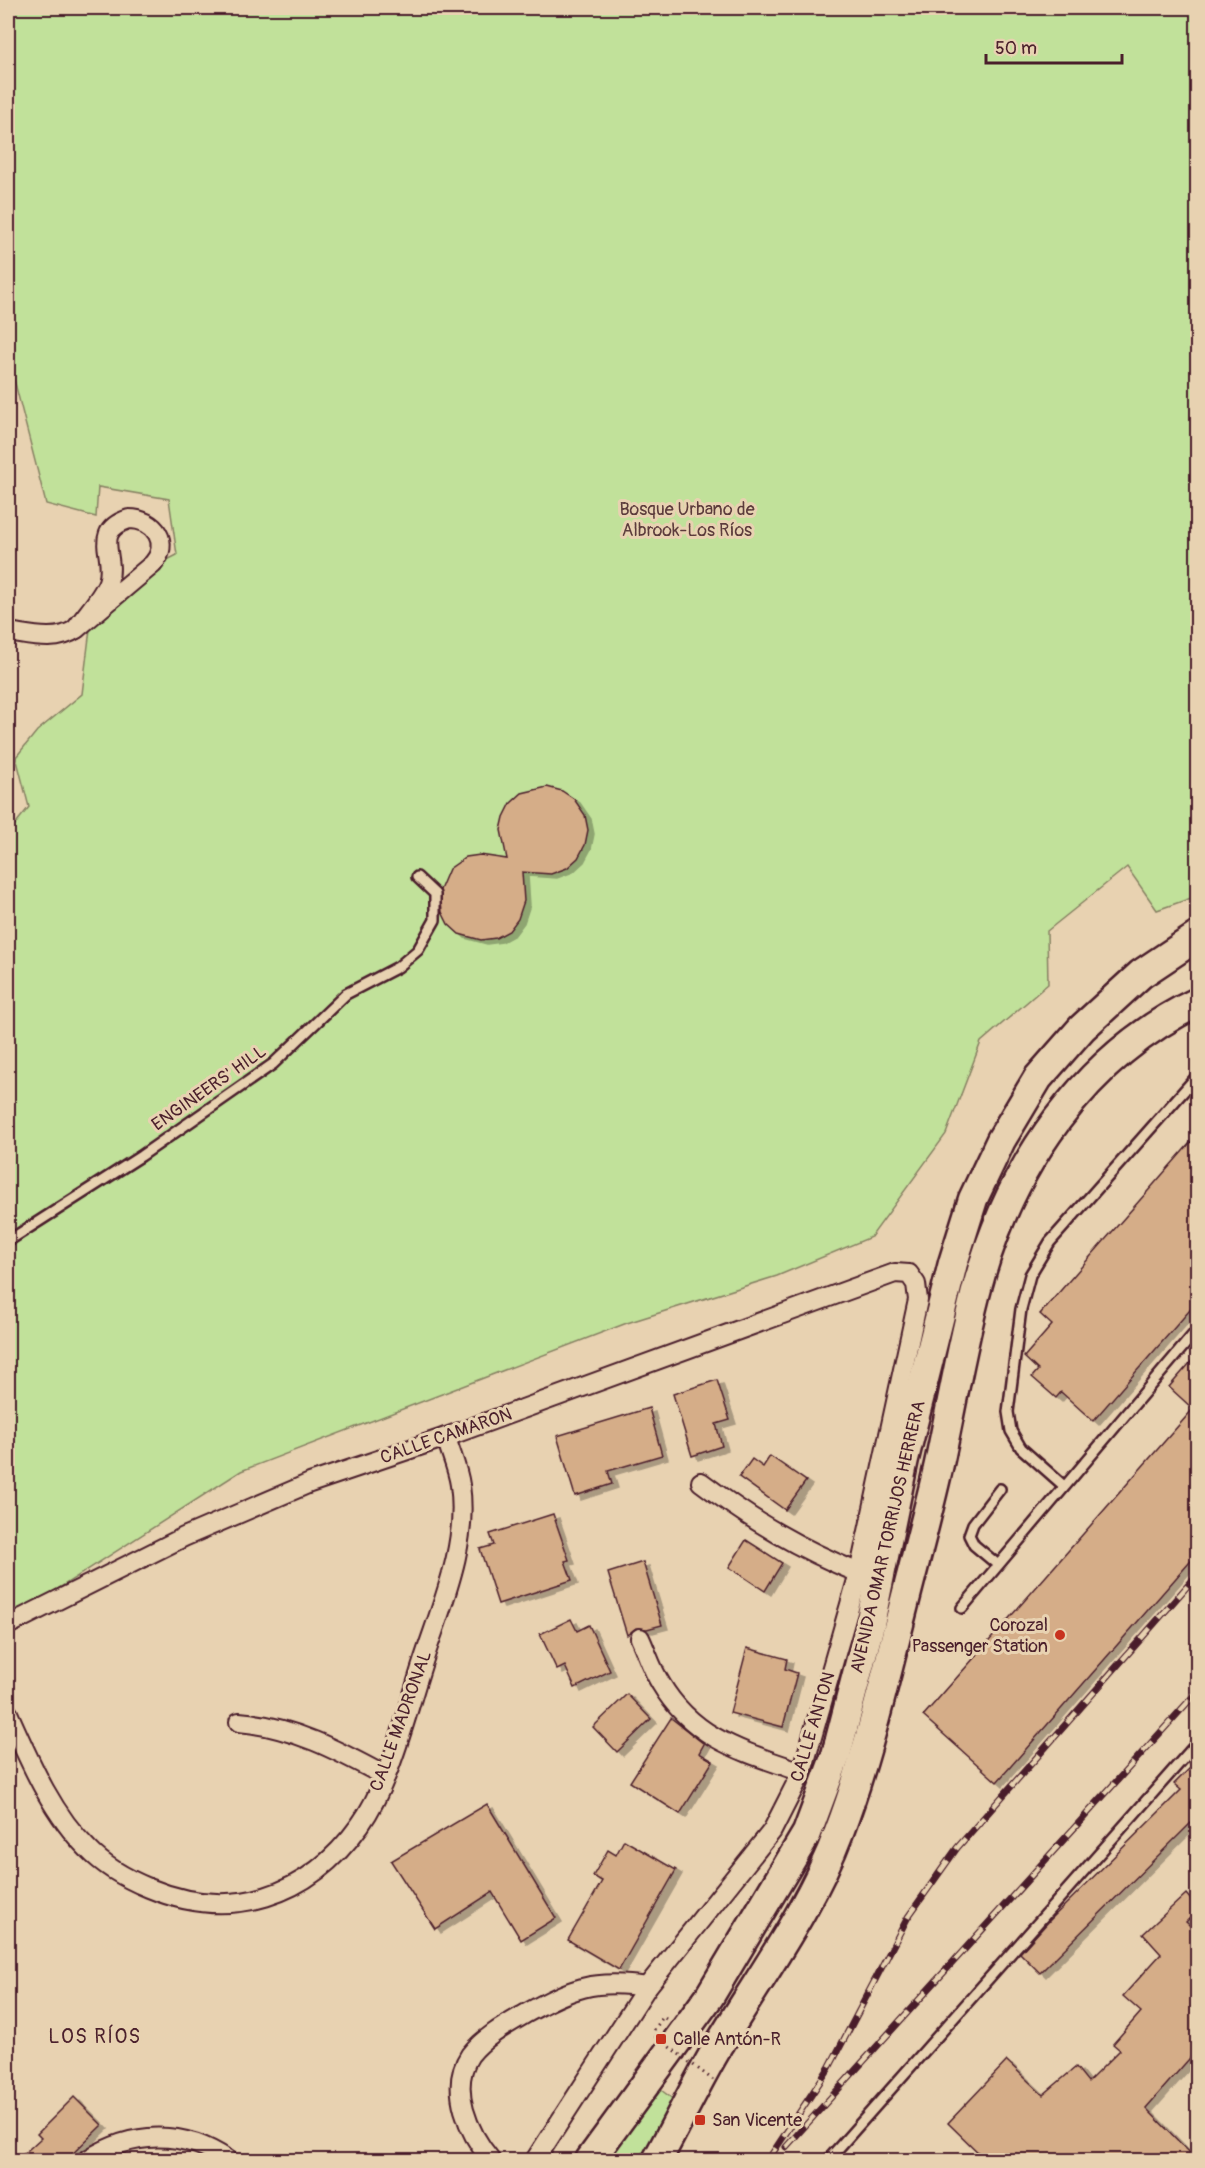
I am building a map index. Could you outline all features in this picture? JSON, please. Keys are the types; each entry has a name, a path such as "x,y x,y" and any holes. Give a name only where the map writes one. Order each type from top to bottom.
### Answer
{"main road":[{"name":"AVENIDA OMAR TORRIJOS HERRERA","path":"590,2160 709,1996 807,1833 836,1755 870,1624 904,1459 953,1263 973,1199 1001,1140 1038,1078 1082,1028 1141,974 1197,936"},
{"name":"AVENIDA OMAR TORRIJOS HERRERA","path":"657,2160 714,2053 799,1914 837,1837 868,1751 938,1467 978,1284 999,1221 1026,1164 1065,1106 1112,1058 1171,1015 1197,1002"}],"street":[{"path":"8,633 53,637 64,636 76,628 158,558 161,544 159,535 147,522 129,519 120,521 109,532 106,540 110,577 107,585 76,628"},
{"name":"CALLE CAMARON","path":"8,1625 246,1508 895,1273"},
{"name":"CALLE ANTON","path":"536,2160 647,1987 772,1831 802,1772 859,1573 918,1300 916,1284 909,1274 895,1273"},
{"name":"CALLE MADRONAL","path":"8,1713 66,1824 89,1851 127,1879 174,1898 212,1904 247,1903 280,1891 309,1875 338,1851 361,1824 385,1776 448,1587 461,1537 460,1484 446,1437"},
{"path":"701,1482 736,1508 806,1551 859,1573"},
{"path":"640,1638 661,1684 685,1716 708,1735 743,1751 802,1772"},
{"path":"239,1722 271,1725 330,1747 385,1776"},
{"path":"491,2160 468,2124 460,2087 470,2056 498,2029 574,1989 614,1982 647,1987"},
{"path":"87,2160 114,2146 132,2140 167,2136 198,2144 228,2160"}],"lane":[{"name":"ENGINEERS' HILL","path":"8,1241 141,1156 273,1064 346,994 398,967 418,950 435,920 435,894 417,877"},
{"path":"1064,1486 1021,1448 1011,1431 1008,1412 1021,1309 1030,1275 1050,1242 1197,1075"},
{"path":"962,1608 1197,1329"},
{"path":"998,1565 974,1545 969,1534 973,1524 1000,1489"},
{"path":"828,2160 1197,1742"}],"path":[{"path":"655,2036 713,2080"}],"green space":[{"name":"Bosque Urbano de Albrook-Los Ríos","path":"8,8 1197,8 1197,896 1157,910 1127,867 1047,931 1048,984 981,1042 946,1134 871,1237 777,1276 627,1323 241,1471 8,1621 8,833 29,807 16,757 37,731 82,694 92,613 136,576 177,555 169,499 98,487 96,517 46,504 8,356"},
{"path":"661,2090 674,2100 641,2160 607,2160"}],"building":[{"path":"547,787 562,791 574,799 585,815 588,830 585,845 578,858 567,868 551,874 522,872 524,901 518,919 509,931 496,938 481,940 459,934 448,924 442,912 440,890 449,869 466,857 480,855 507,859 501,830 511,803 522,793"},
{"path":"1197,1135 1197,1302 1093,1421 1061,1392 1056,1398 1032,1377 1038,1370 1024,1357 1052,1325 1040,1314"},
{"name":"Corozal Passenger Station","path":"1197,1355 1197,1554 997,1782 923,1716 1193,1409 1169,1387"},
{"path":"717,1380 730,1420 716,1424 722,1446 692,1456 673,1394"},
{"path":"649,1408 662,1455 608,1471 612,1484 575,1496 557,1436"},
{"path":"770,1456 806,1481 785,1510 739,1477 752,1459 763,1467"},
{"path":"553,1514 569,1560 565,1561 572,1580 498,1604 480,1549 494,1545 490,1534"},
{"path":"746,1540 782,1563 765,1591 729,1567"},
{"path":"643,1562 662,1625 647,1629 636,1628 627,1635 608,1573"},
{"path":"571,1619 577,1631 589,1625 610,1671 575,1688 565,1666 557,1670 540,1634"},
{"path":"747,1648 787,1659 785,1669 797,1673 783,1727 730,1713"},
{"path":"627,1694 651,1719 617,1752 593,1727"},
{"path":"671,1718 704,1744 699,1753 713,1761 680,1814 630,1782"},
{"path":"1197,1761 1197,1817 1040,1973 1020,1953 1050,1920 1181,1790 1174,1784"},
{"path":"487,1804 556,1918 521,1940 492,1892 435,1929 391,1861"},
{"path":"624,1840 676,1870 619,1970 568,1940 602,1881 593,1876 608,1850 616,1855"},
{"path":"1186,1894 1197,1907 1197,1911 1186,1922 1197,1932 1197,2050 1146,2108 1197,2160 986,2160 948,2123 1007,2061 1043,2095 1076,2067 1088,2082 1120,2050 1113,2044 1141,2012 1123,1996 1161,1954 1143,1934"},
{"path":"74,2097 102,2125 66,2160 17,2160 41,2138 37,2134"}],"railway":[{"path":"768,2160 829,2068 908,1917 957,1848 1198,1574"},
{"path":"786,2147 1198,1691"}],"place":[{"name":"Corozal Passenger Station","path":"1060,1635"},
{"name":"Calle Antón-R","path":"661,2039"},
{"name":"San Vicente","path":"700,2120"}],"district":[{"name":"LOS RÍOS","path":"95,2036"}]}
